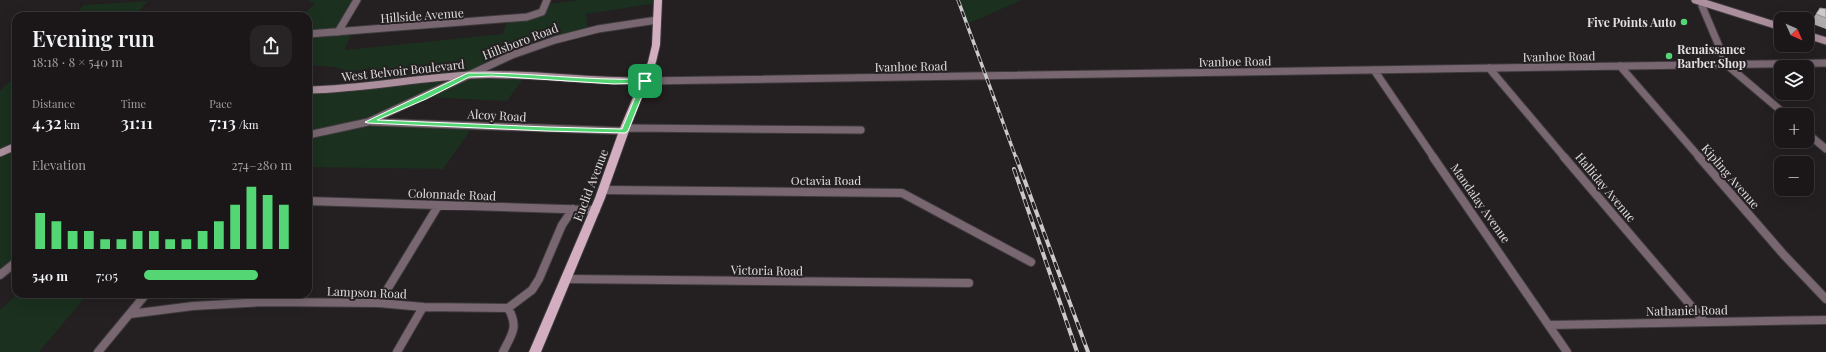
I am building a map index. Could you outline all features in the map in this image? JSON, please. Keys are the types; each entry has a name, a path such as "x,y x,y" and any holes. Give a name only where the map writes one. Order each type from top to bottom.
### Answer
{"main road":[{"name":"Euclid Avenue","path":"535,352 565,279 596,210 655,54 658,0"}],"street":[{"path":"338,32 357,0"},
{"name":"Hillside Avenue","path":"312,34 522,18 536,15 545,9 547,0"},
{"path":"1695,0 1774,25"},
{"path":"1704,3 1702,6 1727,65 1778,108"},
{"name":"Hillsboro Road","path":"312,134 368,122 512,55 555,40 598,29 657,20"},
{"path":"1814,37 1826,41"},
{"name":"Ivanhoe Road","path":"645,81 1826,63"},
{"name":"Kipling Avenue","path":"1620,66 1779,249 1826,299"},
{"name":"Halliday Avenue","path":"1489,68 1704,321"},
{"name":"Mandalay Avenue","path":"1374,70 1567,352"},
{"name":"West Belvoir Boulevard","path":"312,90 334,90 468,75 492,74 614,82 645,81"},
{"name":"Alcoy Road","path":"368,122 547,129 861,130"},
{"path":"1814,139 1826,149"},
{"path":"0,153 12,148"},
{"name":"Octavia Road","path":"604,190 902,193 1031,262"},
{"name":"Colonnade Road","path":"312,201 596,210"},
{"path":"379,303 438,206"},
{"path":"503,352 513,331 514,319 508,308 532,290 539,279 562,225 573,209"},
{"path":"0,275 12,265"},
{"name":"Victoria Road","path":"565,279 969,283"},
{"path":"98,352 143,298"},
{"name":"Lampson Road","path":"130,314 193,306 264,302 379,303 423,307 508,308"},
{"path":"397,352 423,307"},
{"name":"Nathaniel Road","path":"1549,325 1704,321 1826,320"}],"green space":[{"path":"307,0 357,0 339,32 352,31 345,50 503,34 507,20 530,17 546,4 580,0 658,0 658,3 586,14 588,31 555,40 469,75 525,76 507,101 424,97 369,121 474,125 443,169 312,167 312,90 368,86 371,68 349,72 335,67 312,65 312,12 306,12 315,4"},
{"path":"958,0 1022,0 967,24"},
{"path":"148,1 138,12 78,12 84,5"},
{"path":"12,79 12,265 0,275 0,91"},
{"path":"13,298 85,298 39,352 0,352 0,310"}],"building":[{"path":"1820,8 1826,9 1826,18 1816,14"}],"railway":[{"path":"958,0 1016,158"},
{"path":"1016,157 1088,352"},
{"path":"1014,169 1077,352"}],"place":[{"name":"Five Points Auto","path":"1684,22"},
{"name":"Renaissance Barber Shop","path":"1669,56"}],"route":[{"path":"492,74 614,82 645,81 625,131 368,122 468,75 492,74"}]}
